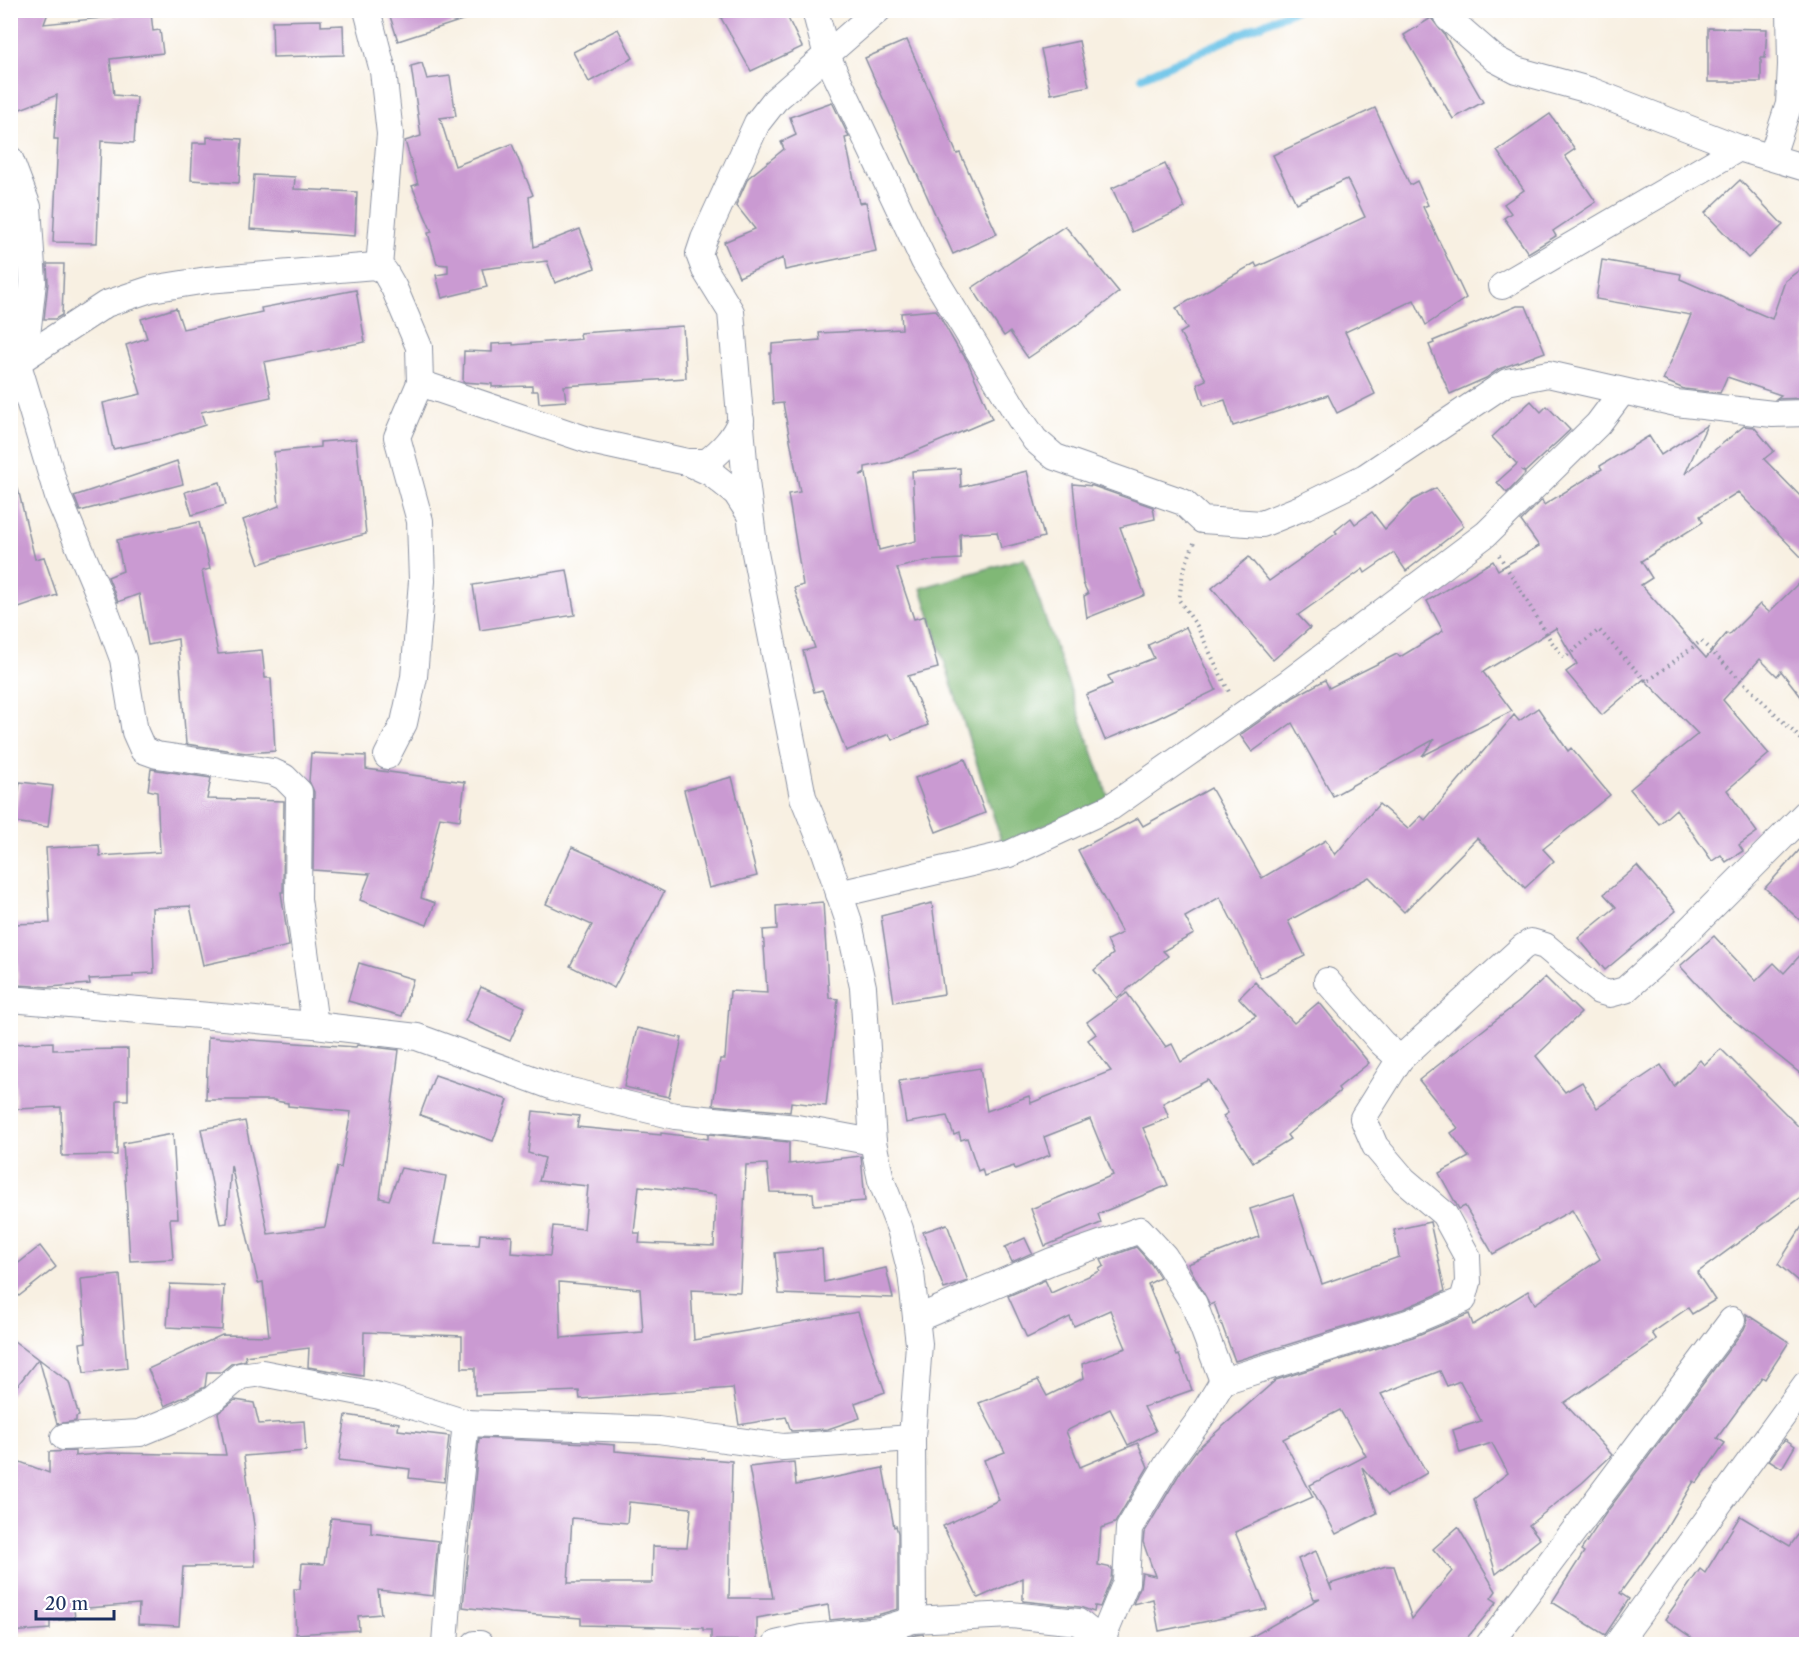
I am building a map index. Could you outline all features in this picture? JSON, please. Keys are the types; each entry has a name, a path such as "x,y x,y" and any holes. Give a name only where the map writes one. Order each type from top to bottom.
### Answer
{"street":[{"path":"367,10 383,71 390,134 379,267"},
{"path":"815,10 827,56 924,261 1035,440 1055,456 1183,502 1202,520 1262,524 1305,506 1365,477 1508,382 1548,374 1676,403 1773,414 1806,413"},
{"path":"878,10 775,100 757,123 704,238 699,254 705,270 731,312 755,553 803,797 823,846 848,919 863,987 873,1142 881,1179 903,1240 911,1273 919,1344 912,1438 913,1620"},
{"path":"1444,10 1448,18 1495,59 1516,70 1589,90 1739,148 1806,168"},
{"path":"1772,156 1789,104 1790,10"},
{"path":"1502,286 1739,148"},
{"path":"10,159 28,207 33,282 27,336 14,367 58,497 101,599 123,659 135,732 143,750 157,755 273,772 284,777 299,792 298,899 315,1025"},
{"path":"14,367 106,304 151,289 217,279 379,267 385,272 419,347 420,383 397,437 420,521 422,581 414,678 404,723 387,756"},
{"path":"420,383 591,441 687,462 711,473 736,493 750,515"},
{"path":"839,894 1009,854 1111,807 1288,683 1486,534 1598,424 1622,392"},
{"path":"687,462 707,462 726,447 741,420"},
{"path":"776,1644 880,1630 913,1620 1011,1616 1078,1622 1104,1642 1126,1582 1129,1528 1168,1462 1200,1419 1223,1381 1408,1323 1463,1300 1468,1282 1467,1256 1444,1214 1404,1180 1375,1146 1363,1118 1400,1059 1531,942 1545,946 1599,991 1610,994 1624,990 1665,954 1806,813"},
{"path":"1327,981 1382,1043 1400,1059"},
{"path":"10,999 315,1025 417,1037 554,1087 675,1116 797,1128 873,1142"},
{"path":"916,1319 1052,1261 1140,1230 1164,1256 1194,1304 1223,1381"},
{"path":"1497,1642 1732,1320"},
{"path":"64,1437 140,1433 182,1416 213,1399 240,1376 262,1373 380,1396 466,1423 658,1430 783,1447 912,1438"},
{"path":"1617,1644 1806,1384"},
{"path":"445,1644 466,1423"},
{"path":"475,1644 480,1644"}],"path":[{"path":"1202,520 1183,572 1179,600 1197,626 1217,663 1240,717"},
{"path":"1486,534 1551,641 1564,658 1599,630 1647,682 1701,641 1806,744"}],"green space":[{"path":"1024,558 1109,799 1002,843 921,588"}],"building":[{"path":"10,10 49,10 44,24 151,13 153,31 160,30 163,53 110,59 114,95 137,97 134,143 101,141 97,243 53,242 58,139 54,139 57,95 10,113"},
{"path":"388,10 478,10 478,15 398,41"},
{"path":"734,10 784,10 802,47 751,71 721,18"},
{"path":"1431,18 1444,34 1483,102 1453,119 1404,35"},
{"path":"321,20 321,26 343,25 344,55 273,57 272,21"},
{"path":"1708,28 1767,29 1765,58 1761,58 1761,82 1708,82"},
{"path":"618,29 633,58 589,82 573,52"},
{"path":"907,40 957,154 960,153 997,234 953,254 865,58"},
{"path":"1079,41 1089,86 1051,94 1041,49"},
{"path":"422,63 427,79 450,76 456,116 440,118 455,166 512,144 533,195 529,197 534,247 580,229 595,268 555,283 547,261 482,269 487,287 442,298 436,275 448,273 448,265 437,264 428,233 432,232 412,186 418,184 405,141 421,136 411,66"},
{"path":"832,102 849,137 845,138 859,203 866,202 876,251 785,270 783,258 739,277 724,242 755,229 736,205 748,178 784,149 781,142 796,135 790,117"},
{"path":"1375,108 1410,185 1417,181 1428,205 1423,207 1466,298 1426,325 1414,300 1345,332 1375,394 1337,413 1328,395 1233,426 1225,400 1204,406 1197,384 1206,380 1180,333 1187,329 1176,308 1255,263 1257,267 1365,217 1347,179 1296,203 1273,155"},
{"path":"1550,114 1575,149 1565,156 1596,202 1553,231 1556,236 1528,253 1504,218 1511,213 1504,204 1524,190 1497,151"},
{"path":"207,137 242,139 239,183 191,180 193,143 207,143"},
{"path":"1165,164 1185,208 1132,232 1112,188"},
{"path":"254,175 295,177 294,189 357,192 355,236 250,229"},
{"path":"1740,180 1783,225 1748,258 1705,213"},
{"path":"1065,226 1119,292 1081,322 1028,358 1010,332 1004,336 972,288"},
{"path":"1602,260 1681,274 1680,279 1772,319 1785,281 1806,265 1806,398 1776,399 1781,395 1727,377 1720,393 1684,389 1663,380 1691,315 1596,299"},
{"path":"47,264 64,264 62,315 55,319 44,319 48,283"},
{"path":"356,290 365,342 264,362 271,397 201,412 205,425 165,438 113,449 103,403 141,394 126,345 147,338 141,319 176,308 183,329 262,312 261,308"},
{"path":"1517,306 1526,306 1545,352 1499,369 1486,378 1450,394 1429,345 1434,343 1433,341"},
{"path":"936,310 968,362 992,419 890,462 865,467 865,472 860,475 866,474 879,550 916,541 912,471 960,468 961,487 1027,471 1044,537 1001,548 997,532 960,534 961,559 926,561 897,568 914,619 925,616 938,668 908,676 928,725 892,740 889,734 846,751 822,690 814,692 803,651 815,648 794,588 803,585 788,494 800,492 783,403 773,404 770,353 772,353 772,344 820,340 819,333 902,329 901,313"},
{"path":"683,326 686,378 564,386 566,401 539,403 538,391 532,391 532,386 492,387 492,384 463,382 464,351 492,352 492,344 513,343 513,345 581,339 580,333"},
{"path":"1531,401 1541,412 1547,406 1570,430 1525,472 1523,471 1525,474 1507,493 1497,482 1517,464 1492,437"},
{"path":"1707,425 1685,474 1744,426 1754,427 1774,451 1764,459 1806,502 1806,562 1738,492 1700,516 1703,522 1641,561 1652,578 1641,585 1706,658 1727,633 1729,635 1760,604 1769,612 1806,576 1806,703 1781,671 1777,676 1760,659 1723,700 1769,754 1727,790 1757,832 1739,845 1743,851 1726,862 1721,855 1712,861 1676,809 1659,824 1630,789 1698,734 1644,679 1602,715 1566,672 1577,664 1556,628 1483,672 1512,711 1422,756 1435,739 1333,796 1292,723 1252,752 1240,735 1294,697 1325,680 1329,688 1397,654 1400,657 1443,631 1427,601 1493,561 1498,570 1539,546 1521,521 1542,500 1544,505 1602,469 1600,466 1649,436 1661,455"},
{"path":"356,439 366,534 259,564 243,520 279,506 274,452 320,447 320,442"},
{"path":"177,461 183,484 80,511 74,496"},
{"path":"220,482 226,505 192,515 185,492"},
{"path":"1073,484 1093,486 1153,507 1155,519 1120,527 1145,595 1087,618 1084,596 1088,594 1083,583"},
{"path":"1436,488 1464,526 1406,571 1394,553 1365,573 1363,569 1298,615 1310,628 1273,660 1212,588 1249,557 1269,581 1337,533 1335,531 1351,518 1355,524 1372,512 1385,529 1413,500"},
{"path":"18,489 35,559 44,557 57,595 10,611 10,490"},
{"path":"199,522 210,569 202,571 218,654 262,650 265,678 271,678 275,751 246,753 186,744 178,639 148,645 139,594 118,602 108,577 123,571 117,540"},
{"path":"567,570 575,615 480,630 473,585"},
{"path":"1186,627 1216,690 1105,740 1086,695 1112,684 1108,676 1154,658 1148,645"},
{"path":"1538,708 1568,751 1571,748 1610,795 1543,849 1554,861 1525,888 1477,838 1404,912 1369,877 1288,921 1305,956 1261,978 1220,897 1185,917 1194,934 1163,951 1168,956 1117,998 1094,970 1113,954 1107,940 1122,933 1078,850 1138,818 1143,826 1211,788 1262,878 1326,840 1335,855 1379,804 1408,829 1421,816 1425,820 1514,715 1519,721"},
{"path":"311,753 366,756 366,769 465,782 460,820 440,817 421,898 435,903 427,925 360,900 370,874 313,870 314,792 309,781"},
{"path":"965,759 985,813 936,832 915,778"},
{"path":"151,769 211,778 207,799 284,801 283,892 281,892 289,946 203,965 190,906 152,908 154,973 133,974 133,977 89,979 90,984 49,987 18,985 17,961 10,961 10,924 50,923 46,848 99,845 100,856 160,852 157,792 148,790"},
{"path":"732,777 757,876 709,888 684,790"},
{"path":"20,782 53,786 48,827 14,822"},
{"path":"1806,843 1806,926 1765,888"},
{"path":"572,847 617,867 664,892 614,988 570,966 592,925 546,904"},
{"path":"1637,866 1676,911 1605,970 1578,938 1616,907 1604,894"},
{"path":"823,902 829,998 838,999 826,1106 791,1102 790,1112 713,1105 720,1059 725,1059 730,991 767,993 763,930 777,929 776,906"},
{"path":"932,903 944,994 894,1002 881,916"},
{"path":"1714,936 1756,981 1774,963 1784,973 1806,949 1806,1078 1722,1011 1680,966"},
{"path":"359,963 413,979 402,1016 348,1001"},
{"path":"1545,977 1581,1013 1536,1056 1565,1092 1582,1082 1597,1108 1661,1065 1674,1086 1700,1060 1704,1065 1721,1049 1806,1134 1806,1193 1697,1273 1715,1300 1692,1314 1688,1308 1652,1333 1657,1340 1564,1403 1612,1455 1582,1483 1529,1525 1540,1539 1496,1574 1474,1499 1508,1473 1492,1443 1460,1453 1453,1430 1481,1421 1460,1381 1447,1386 1440,1371 1381,1394 1427,1473 1387,1496 1362,1467 1377,1513 1336,1534 1310,1485 1366,1456 1340,1410 1283,1439 1313,1497 1235,1532 1267,1609 1159,1631 1153,1599 1133,1604 1140,1587 1142,1573 1155,1576 1143,1542 1144,1533 1197,1449 1276,1380 1413,1337 1469,1314 1473,1325 1528,1291 1535,1304 1600,1259 1572,1210 1493,1254 1465,1206 1459,1209 1439,1173 1469,1157 1451,1133 1458,1128 1419,1080 1519,1002"},
{"path":"1255,982 1294,1023 1319,1002 1369,1063 1338,1088 1340,1091 1287,1135 1290,1139 1253,1162 1223,1116 1228,1113 1208,1080 1163,1103 1169,1118 1143,1128 1168,1185 1098,1214 1101,1223 1045,1246 1031,1209 1113,1175 1090,1119 1044,1137 1050,1155 1015,1169 1014,1166 984,1176 982,1169 978,1171 967,1138 961,1140 959,1133 954,1135 947,1116 906,1123 899,1081 980,1068 987,1111 1029,1096 1031,1103 1111,1071 1088,1040 1096,1034 1087,1022 1127,993 1166,1047 1172,1044 1181,1062 1256,1016 1239,998"},
{"path":"481,987 525,1007 510,1041 465,1021"},
{"path":"637,1028 682,1038 669,1097 624,1087"},
{"path":"208,1037 356,1047 357,1045 399,1050 380,1198 389,1200 401,1168 446,1176 434,1244 479,1245 480,1234 512,1236 511,1253 550,1256 553,1226 584,1229 588,1186 539,1181 545,1158 528,1153 533,1111 579,1116 577,1127 708,1139 708,1134 789,1142 789,1164 861,1156 865,1201 814,1205 813,1193 770,1192 767,1164 746,1165 740,1292 691,1290 694,1340 858,1312 885,1392 855,1403 860,1418 828,1429 791,1431 786,1417 739,1425 733,1388 580,1399 579,1391 475,1395 475,1368 462,1368 462,1336 364,1332 363,1376 308,1367 309,1348 245,1356 246,1360 231,1364 221,1372 207,1372 205,1387 165,1406 148,1369 222,1335 269,1336 263,1282 258,1283 231,1165 227,1223 220,1224 201,1129 245,1121 268,1234 325,1227 337,1167 341,1168 351,1112 288,1106 288,1103 275,1100 206,1100","holes":["639,1186 716,1195 714,1246 639,1243 640,1233 634,1233","559,1282 640,1289 643,1332 561,1338"]},
{"path":"53,1042 53,1050 128,1049 128,1100 117,1100 117,1155 62,1156 61,1107 16,1109 13,1044"},
{"path":"435,1075 508,1100 493,1141 420,1115"},
{"path":"173,1134 178,1218 170,1218 173,1259 130,1261 123,1143"},
{"path":"1293,1195 1322,1284 1399,1257 1394,1230 1430,1222 1445,1291 1403,1309 1235,1361 1214,1303 1210,1305 1188,1264 1259,1237 1250,1209"},
{"path":"1806,1220 1806,1288 1778,1264"},
{"path":"947,1224 968,1281 944,1289 923,1232"},
{"path":"1025,1238 1032,1253 1012,1262 1005,1247"},
{"path":"40,1246 56,1267 19,1296 10,1286 10,1270"},
{"path":"1136,1247 1160,1278 1148,1284 1192,1390 1144,1407 1156,1431 1128,1445 1110,1409 1066,1431 1080,1467 1138,1443 1148,1467 1115,1523 1101,1528 1098,1565 1112,1568 1111,1579 1100,1607 1095,1606 1094,1612 1080,1607 1023,1601 1023,1578 978,1598 943,1526 999,1500 984,1460 1005,1452 979,1403 1038,1380 1047,1396 1084,1378 1082,1364 1126,1348 1110,1310 1074,1326 1070,1317 1027,1338 1008,1296 1045,1280 1051,1293 1100,1271 1099,1269 1104,1266 1101,1260"},
{"path":"822,1249 824,1282 886,1268 893,1298 779,1294 775,1253"},
{"path":"120,1275 127,1368 84,1373 80,1343 86,1342 81,1279"},
{"path":"170,1284 224,1286 222,1330 167,1327"},
{"path":"1746,1314 1789,1342 1765,1379 1762,1377 1717,1438 1725,1443 1697,1483 1694,1481 1660,1538 1620,1593 1629,1599 1605,1635 1552,1602 1584,1552 1581,1550 1606,1513 1744,1329 1747,1322"},
{"path":"10,1338 38,1359 10,1395"},
{"path":"39,1359 69,1382 79,1416 76,1417 76,1421 57,1424"},
{"path":"235,1400 254,1403 259,1424 304,1421 306,1451 244,1456 254,1525 255,1566 183,1567 179,1626 138,1624 139,1604 74,1609 75,1619 50,1621 50,1629 10,1632 10,1458 49,1473 49,1452 75,1451 75,1456 108,1453 226,1455 218,1413"},
{"path":"346,1415 399,1423 398,1430 449,1436 444,1482 409,1478 410,1469 339,1460"},
{"path":"479,1438 615,1445 615,1451 732,1461 729,1598 773,1598 749,1467 794,1462 796,1485 883,1468 894,1527 896,1526 898,1533 898,1609 877,1615 830,1620 828,1605 757,1618 757,1641 711,1640 711,1630 703,1630 703,1628 581,1625 581,1618 463,1607","holes":["629,1502 691,1508 687,1547 653,1546 652,1583 568,1583 572,1518 627,1523"]},
{"path":"1785,1439 1795,1446 1782,1468 1769,1460"},
{"path":"1740,1516 1790,1546 1806,1524 1806,1644 1701,1644 1665,1619 1700,1569 1705,1573"},
{"path":"331,1518 371,1522 371,1533 438,1541 433,1596 378,1590 381,1614 358,1616 359,1630 296,1634 294,1589 300,1589 302,1563 324,1564"},
{"path":"1458,1527 1496,1591 1491,1598 1497,1602 1462,1644 1239,1644 1320,1598 1314,1599 1298,1559 1316,1551 1332,1591 1330,1584 1386,1566 1394,1566 1412,1619 1452,1571 1433,1549"},
{"path":"923,1634 927,1644 884,1644 916,1635"}],"waterway":[{"path":"1142,77 1295,10"}]}
